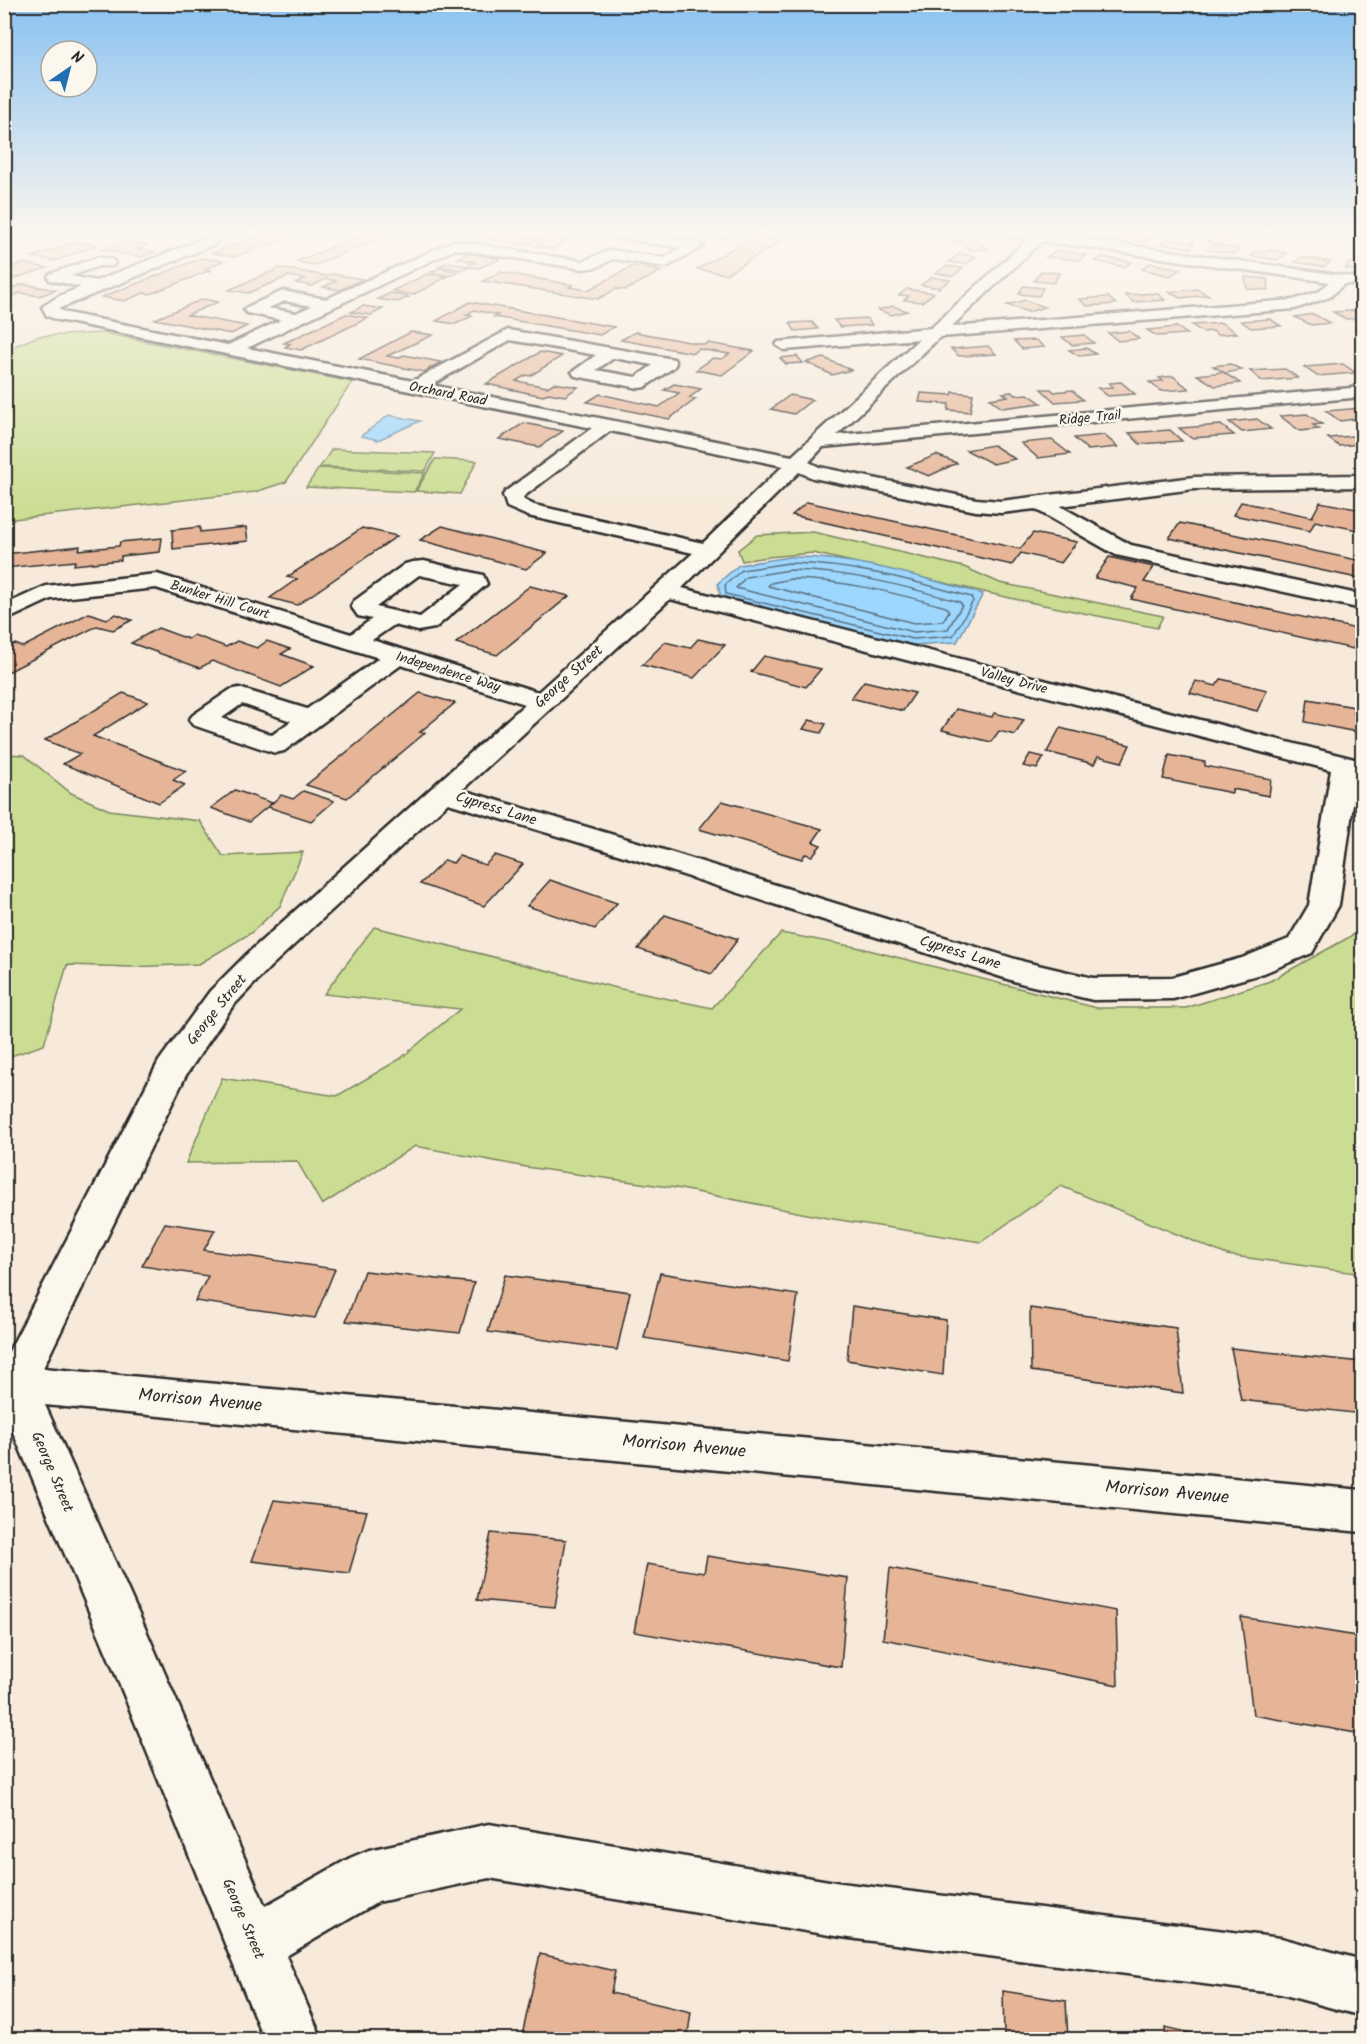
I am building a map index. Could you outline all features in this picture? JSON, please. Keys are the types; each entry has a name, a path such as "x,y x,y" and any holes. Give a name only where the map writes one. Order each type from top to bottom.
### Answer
{"street":[{"name":"Orchard Road","path":"111,326 797,463 813,471 976,506 1001,507 1194,483 1362,481"},
{"path":"230,350 279,326"},
{"name":"George Street","path":"293,2040 254,1944 9,1383 171,1070 221,999 259,960 666,591 818,442 943,326"},
{"path":"784,345 1026,326"},
{"path":"415,387 508,335 611,353"},
{"name":"Ridge Trail","path":"818,442 1362,392"},
{"path":"607,426 513,495 514,503 528,510 708,550"},
{"path":"1038,502 1124,550 1362,602"},
{"name":"Bunker Hill Court","path":"8,610 46,593 157,581 355,642"},
{"name":"Valley Drive","path":"666,591 1354,767"},
{"path":"355,642 390,617"},
{"name":"Independence Way","path":"355,642 542,701"},
{"path":"311,719 397,656"},
{"name":"Cypress Lane","path":"443,793 1020,972 1093,989 1173,988 1253,966 1301,946 1324,905 1354,767"},
{"name":"Morrison Avenue","path":"9,1383 1362,1511"},
{"path":"254,1944 369,1877 489,1851 842,1910 1281,1966 1362,1988"}],"green space":[{"path":"103,333 352,382 286,482 255,492 5,520 5,350 39,336"},
{"path":"332,449 435,453 425,471 320,467"},
{"path":"435,459 477,461 460,494 416,491"},
{"path":"319,468 425,473 414,492 306,487"},
{"path":"813,532 964,567 1000,583 1163,616 1157,628 1019,600 813,553 742,561 738,550 757,535"},
{"path":"5,754 24,755 71,793 109,810 200,821 223,856 303,852 280,906 251,933 199,964 131,967 67,965 44,1045 5,1058"},
{"path":"374,927 621,989 712,1008 781,933 861,948 1097,1008 1186,1008 1270,981 1362,930 1362,1274 1227,1255 1061,1186 981,1242 827,1218 676,1188 526,1167 415,1146 322,1205 297,1161 186,1163 222,1078 337,1096 400,1059 460,1009 324,994"}],"water":[{"path":"389,415 420,421 378,440 361,436"},
{"path":"789,557 863,564 983,594 957,642 913,645 721,600 718,583 739,565"}],"building":[{"path":"192,326 246,326 231,334"},
{"path":"320,326 350,326 301,350 285,347 290,344 284,343"},
{"path":"549,326 614,327 600,335"},
{"path":"792,326 816,326 818,329 795,331"},
{"path":"1194,326 1227,326 1237,333 1217,335 1213,331 1202,332"},
{"path":"1177,327 1187,334 1157,336 1147,330"},
{"path":"1129,331 1139,339 1118,341 1108,333"},
{"path":"411,332 433,335 387,356 398,358 404,355 441,362 424,372 359,359"},
{"path":"635,332 705,345 708,343 754,351 722,375 696,370 713,358 722,359 729,354 699,349 693,353 621,340"},
{"path":"1084,335 1094,343 1072,345 1062,337"},
{"path":"1036,340 1044,347 1022,349 1014,341"},
{"path":"988,346 996,354 959,356 951,349"},
{"path":"1086,348 1096,354 1079,356 1069,350"},
{"path":"540,352 562,356 530,376 526,375 516,381 547,387 554,383 578,387 565,396 548,393 543,396 486,384"},
{"path":"797,356 803,363 786,364 780,358"},
{"path":"824,358 851,370 832,375 806,362"},
{"path":"1230,364 1242,370 1225,373 1213,366"},
{"path":"1343,364 1356,373 1317,376 1304,367"},
{"path":"1285,369 1298,378 1262,381 1250,371"},
{"path":"1223,372 1240,383 1215,386 1197,375"},
{"path":"1173,376 1189,389 1161,391 1149,382 1163,381 1159,378"},
{"path":"1121,382 1135,394 1108,396 1098,388 1113,387 1109,383"},
{"path":"674,384 701,389 689,398 696,399 669,419 587,402 600,394 659,407 679,393 664,390"},
{"path":"1041,389 1051,389 1054,392 1072,390 1083,400 1055,402"},
{"path":"953,392 973,394 970,412 948,410 949,404 919,402 921,393 952,395"},
{"path":"1011,392 1016,395 1028,394 1041,403 1002,408 990,399 1008,396 1003,393"},
{"path":"790,395 812,400 794,414 771,409"},
{"path":"1362,408 1362,418 1340,421 1326,411"},
{"path":"1307,414 1322,424 1313,425 1319,429 1300,431 1280,416"},
{"path":"1257,419 1271,429 1242,432 1229,422"},
{"path":"524,423 563,431 539,447 499,439"},
{"path":"1221,425 1234,435 1191,438 1179,428"},
{"path":"1170,430 1182,441 1140,444 1129,433"},
{"path":"1104,435 1118,447 1088,450 1074,438"},
{"path":"1353,436 1362,444 1339,446 1328,438"},
{"path":"1052,440 1070,454 1038,458 1021,443"},
{"path":"993,445 1015,459 993,464 966,450"},
{"path":"936,455 957,463 929,476 907,467"},
{"path":"807,502 1020,549 1033,533 1077,542 1061,563 1021,553 1012,565 792,515"},
{"path":"1241,502 1312,517 1320,502 1362,510 1362,518 1357,530 1315,521 1310,531 1233,515"},
{"path":"1180,523 1362,561 1362,579 1169,538"},
{"path":"442,526 547,553 526,569 420,540"},
{"path":"200,527 200,532 246,527 248,541 173,549 172,530"},
{"path":"362,528 397,536 297,605 270,598 297,579 287,577"},
{"path":"162,538 160,552 121,556 121,560 74,565 75,561 4,568 4,554 80,546 79,550 119,546 120,542"},
{"path":"1109,557 1154,567 1144,582 1361,630 1353,649 1131,599 1138,588 1095,578"},
{"path":"530,586 569,596 497,655 456,643"},
{"path":"89,613 107,619 116,614 132,620 113,630 97,626 4,674 4,650 15,644 23,647"},
{"path":"158,628 188,639 194,635 226,647 237,641 257,648 267,641 290,649 281,654 314,666 281,687 212,661 200,668 131,643"},
{"path":"698,639 725,645 694,678 642,665 665,642 690,648"},
{"path":"764,656 821,669 806,687 751,672"},
{"path":"1221,679 1267,690 1257,711 1190,693 1196,681 1216,686"},
{"path":"864,681 915,693 903,711 851,698"},
{"path":"123,693 148,702 93,736 186,771 173,780 185,785 159,803 63,764 80,754 45,740"},
{"path":"420,693 455,703 420,732 425,733 347,798 306,785"},
{"path":"1308,699 1354,707 1354,713 1362,714 1362,733 1305,722"},
{"path":"956,709 992,717 994,713 1024,720 1015,735 999,731 991,742 942,730"},
{"path":"809,720 826,724 821,733 803,729"},
{"path":"1060,728 1130,745 1122,762 1098,756 1094,764 1047,752"},
{"path":"1030,754 1044,757 1037,769 1023,766"},
{"path":"1169,755 1205,762 1205,766 1271,779 1269,796 1232,789 1232,793 1163,779"},
{"path":"235,790 272,803 249,822 211,808"},
{"path":"303,791 334,801 311,821 268,807 281,795 293,799"},
{"path":"722,801 822,829 813,842 821,845 812,856 805,854 802,859 699,829"},
{"path":"495,855 523,864 484,906 420,884 445,860 453,863 459,856 485,865"},
{"path":"550,880 617,903 595,929 527,906"},
{"path":"665,915 738,939 712,974 638,949"},
{"path":"165,1223 215,1230 204,1250 335,1269 315,1318 195,1301 208,1276 142,1266"},
{"path":"364,1271 474,1283 460,1333 346,1321"},
{"path":"660,1273 798,1295 788,1361 644,1338"},
{"path":"505,1275 630,1292 617,1350 488,1332"},
{"path":"852,1306 946,1320 943,1375 847,1360"},
{"path":"1030,1308 1176,1328 1183,1393 1031,1371"},
{"path":"1231,1348 1362,1362 1362,1414 1241,1400"},
{"path":"274,1500 367,1511 349,1573 252,1561"},
{"path":"491,1533 566,1540 555,1607 477,1600"},
{"path":"707,1556 848,1578 841,1667 634,1632 647,1564 704,1573"},
{"path":"890,1568 1116,1611 1118,1685 883,1639"},
{"path":"1241,1617 1362,1637 1362,1734 1253,1715"},
{"path":"540,1954 615,1971 611,1993 691,2012 687,2040 521,2040"},
{"path":"1003,1991 1066,2001 1068,2040 1004,2040"},
{"path":"1165,2027 1221,2040 1166,2040"}]}
